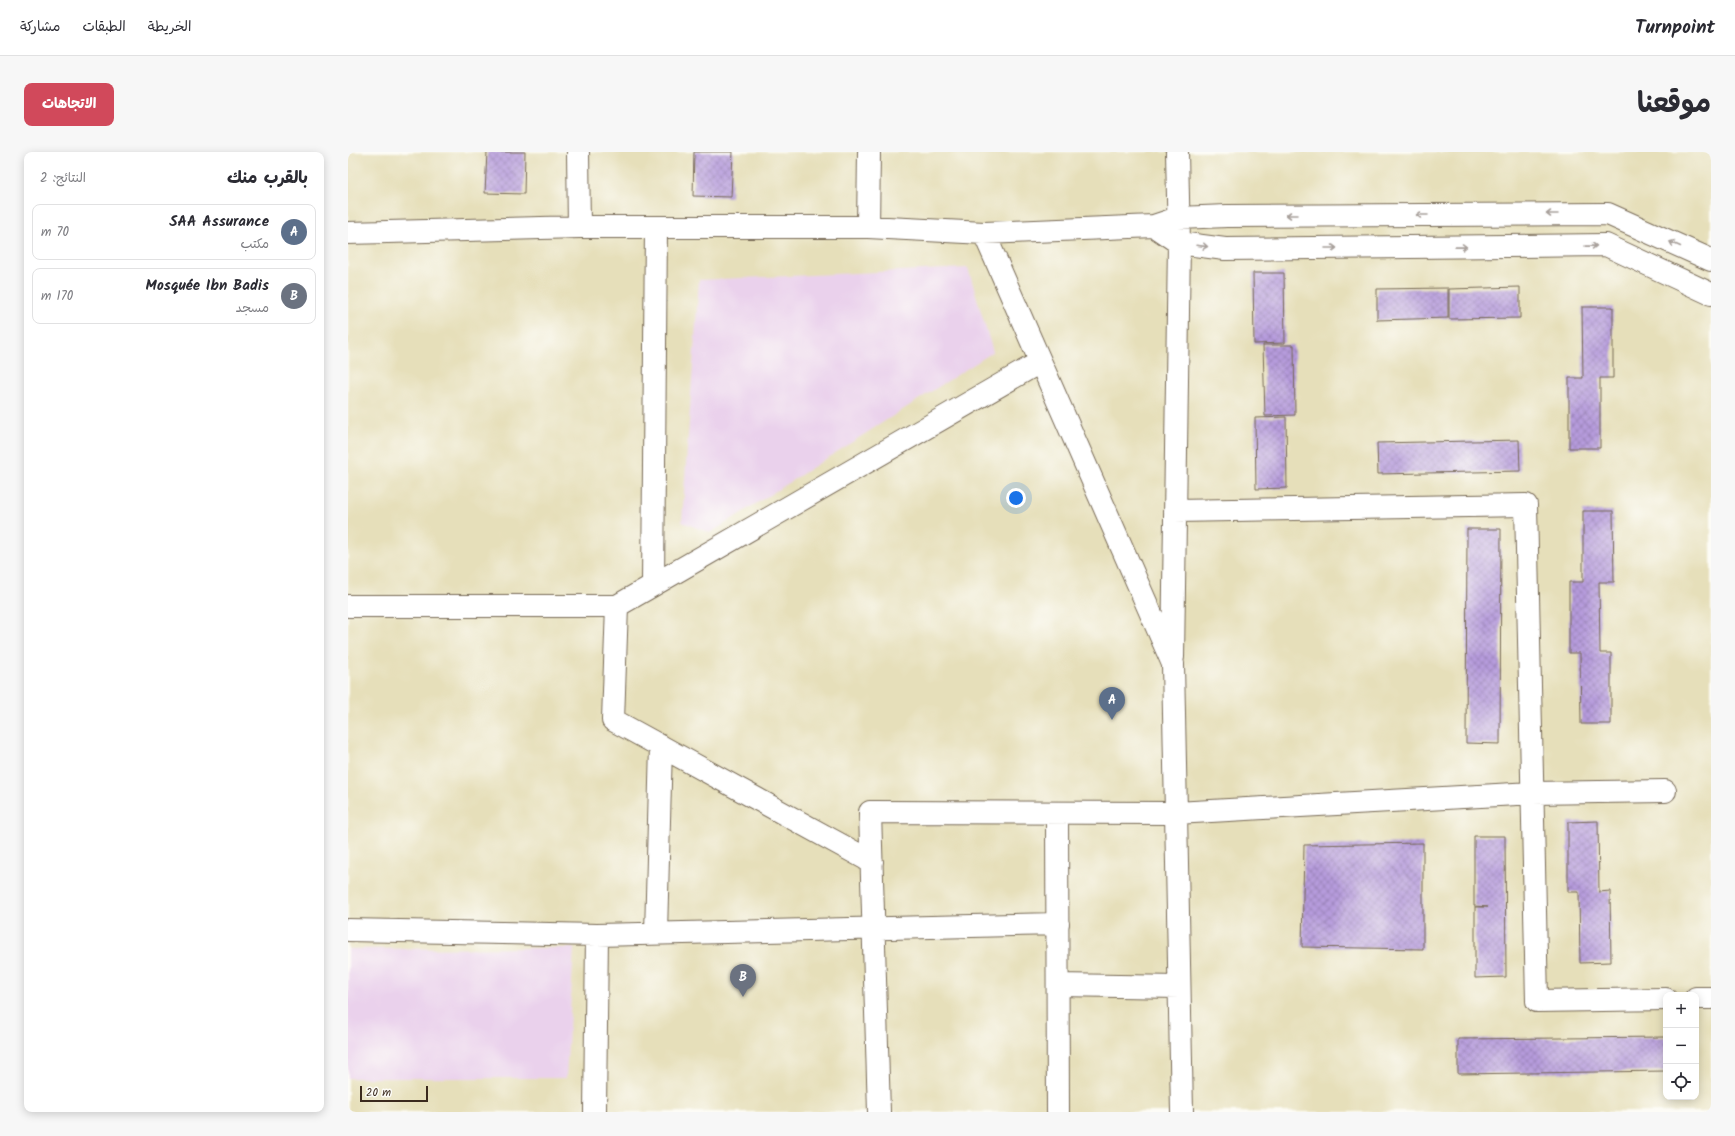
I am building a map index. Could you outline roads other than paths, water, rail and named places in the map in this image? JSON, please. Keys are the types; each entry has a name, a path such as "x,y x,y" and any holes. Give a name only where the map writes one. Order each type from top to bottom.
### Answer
{"street":[{"path":"578,152 579,227"},
{"path":"868,227 869,152"},
{"path":"1177,152 1179,243 1173,664 1182,1112"},
{"path":"348,233 579,227 868,227 984,233 1154,226 1178,218 1227,216 1608,214 1711,260"},
{"path":"1154,226 1179,243 1225,249 1606,245 1711,294"},
{"path":"653,585 656,227"},
{"path":"984,233 1173,664"},
{"path":"348,606 617,606 1040,362"},
{"path":"1175,511 1526,505 1537,1001 1663,999"},
{"path":"617,606 613,720 872,862"},
{"path":"656,933 661,746"},
{"path":"879,1112 870,812 1176,813 1533,793 1665,792"},
{"path":"1057,813 1058,1112"},
{"path":"348,930 597,935 1058,924"},
{"path":"595,1112 597,935"},
{"path":"1058,985 1180,987"},
{"path":"1699,998 1711,998"}],"place":[{"name":"SAA Assurance","path":"1112,720"},
{"name":"Mosquée Ibn Badis","path":"743,997"}]}
